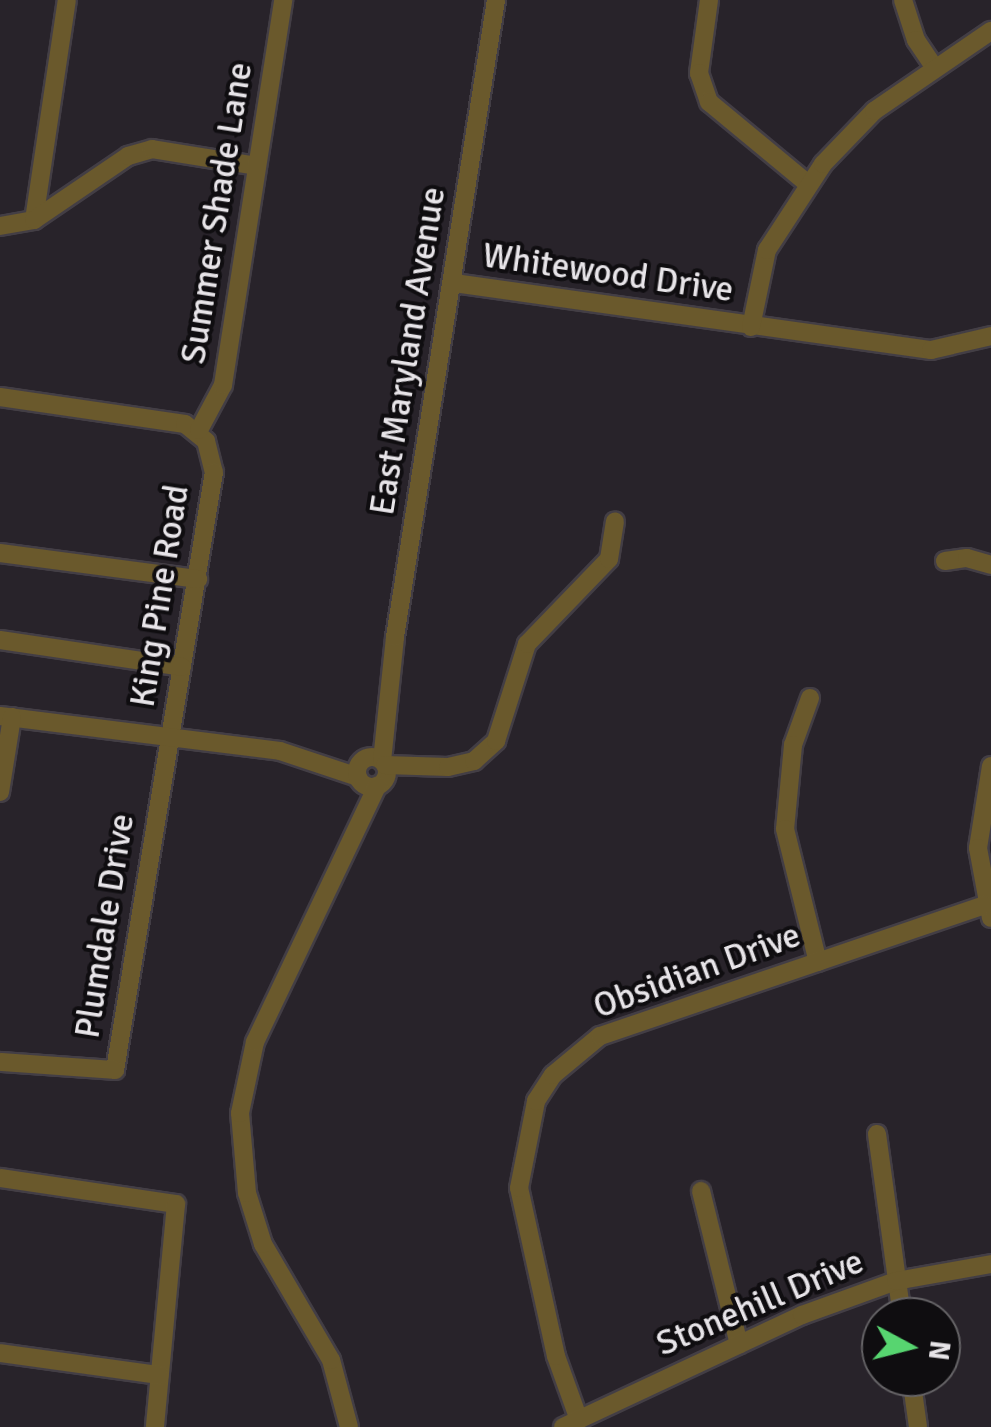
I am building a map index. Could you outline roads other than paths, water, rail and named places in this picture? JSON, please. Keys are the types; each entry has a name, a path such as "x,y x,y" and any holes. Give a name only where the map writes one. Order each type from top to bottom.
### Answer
{"street":[{"path":"34,220 67,0"},
{"name":"Summer Shade Lane","path":"199,430 224,384 283,0"},
{"name":"East Maryland Avenue","path":"349,1427 331,1360 263,1244 247,1194 240,1113 255,1042 358,820 372,771 454,283 496,0"},
{"path":"708,0 700,72 709,102 808,184"},
{"path":"903,0 916,40 936,68"},
{"path":"752,327 766,250 808,184 874,110 991,31"},
{"path":"0,226 34,220 128,156 152,149 256,166"},
{"name":"Whitewood Drive","path":"454,283 931,350 991,336"},
{"path":"0,396 170,418 199,430"},
{"name":"King Pine Road","path":"169,739 214,472 199,430"},
{"path":"0,792 6,717 318,760 372,771 424,769 474,761 496,741 527,644 609,559 614,521"},
{"path":"0,553 198,579"},
{"path":"945,561 967,558 991,564"},
{"path":"0,640 182,667"},
{"path":"810,698 793,746 785,829 818,962"},
{"name":"Plumdale Drive","path":"0,1062 115,1070 169,739"},
{"path":"987,912 978,848 991,766"},
{"name":"Obsidian Drive","path":"571,1423 520,1188 536,1101 566,1062 600,1036 818,962 987,912"},
{"path":"878,1134 899,1297"},
{"path":"0,1178 176,1204 154,1427"},
{"path":"701,1191 739,1344"},
{"name":"Stonehill Drive","path":"571,1423 739,1344 896,1281 991,1264"},
{"path":"0,1353 159,1375"},
{"path":"914,1397 918,1427"}]}
